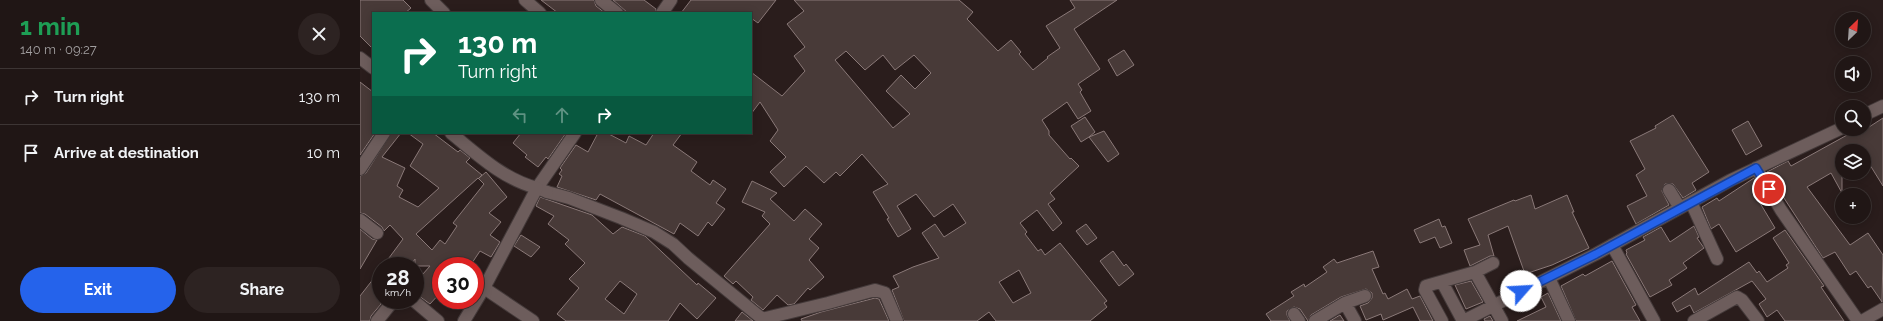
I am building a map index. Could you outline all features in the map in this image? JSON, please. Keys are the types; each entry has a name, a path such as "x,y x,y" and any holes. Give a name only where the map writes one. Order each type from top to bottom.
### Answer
{"street":[{"path":"430,0 443,12"},
{"path":"524,0 539,12"},
{"path":"601,0 616,12"},
{"path":"663,12 671,0"},
{"path":"360,58 372,67"},
{"path":"1871,112 1883,106"},
{"path":"1442,282 1463,321 1494,304 1549,278 1756,168 1835,131"},
{"path":"360,169 383,134"},
{"path":"452,134 492,167 521,184 569,198 654,232 673,244 764,320 875,290 885,293 897,321"},
{"path":"533,321 484,288 574,134"},
{"path":"1756,168 1781,210 1858,321"},
{"path":"1669,190 1680,208"},
{"path":"1691,202 1718,259"},
{"path":"360,220 377,233"},
{"path":"1612,245 1654,321"},
{"path":"1442,321 1425,290 1426,286 1475,272 1493,263"},
{"path":"1475,272 1502,321"},
{"path":"1549,278 1569,321"},
{"path":"1315,321 1345,303 1365,296"},
{"path":"1701,319 1737,296 1742,300 1758,321"},
{"path":"1345,303 1355,321"},
{"path":"377,321 387,309"},
{"path":"424,309 438,321"},
{"path":"464,321 471,309"},
{"path":"1862,321 1883,309"}],"building":[{"path":"360,0 403,0 411,8 406,12 372,12 372,48 360,36"},
{"path":"541,0 594,0 596,6 604,12 557,12"},
{"path":"613,0 644,0 656,9 655,12 627,12"},
{"path":"691,0 776,0 758,23 752,19 752,12 682,12"},
{"path":"794,0 959,0 973,12 967,19 998,51 1011,40 1021,52 1019,54 1033,70 1048,58 1047,57 1060,48 1046,26 1075,8 1070,0 1117,0 1074,29 1100,69 1078,84 1082,90 1080,92 1091,111 1078,119 1067,102 1042,120 1049,131 1049,135 1070,159 1071,158 1079,166 1050,193 1055,199 1048,204 1062,223 1053,231 1037,210 1020,223 1027,232 1025,234 1038,251 1041,249 1045,255 1060,243 1107,301 1104,303 1107,307 1090,321 996,321 989,312 977,321 904,321 892,290 899,287 893,276 939,258 922,233 935,224 944,237 966,223 953,204 934,217 916,194 897,206 911,229 898,237 887,219 889,218 873,192 888,184 862,154 840,176 836,172 824,183 806,166 784,187 770,172 786,157 770,141 778,130 760,102 752,113 752,73 782,96 805,71 794,56 805,47 787,24 804,11","holes":["846,51 865,70 883,55 895,70 914,55 931,73 915,89 901,75 886,91 910,114 893,128 835,60","1019,270 1031,293 1013,303 999,282"]},
{"path":"1124,50 1134,65 1117,76 1108,60"},
{"path":"360,82 372,91 372,134 374,134 360,155"},
{"path":"1673,115 1709,172 1692,183 1696,190 1683,198 1673,184 1665,184 1662,191 1669,205 1636,224 1627,206 1647,196 1636,175 1645,169 1630,141 1656,128 1655,126"},
{"path":"1085,117 1095,132 1081,142 1071,126"},
{"path":"1883,118 1883,186 1871,167 1871,144 1835,144 1835,180 1842,180 1842,188 1839,188 1831,173 1807,187 1850,245 1868,233 1883,255 1882,302 1871,286 1868,288 1856,271 1850,275 1835,252 1823,258 1767,172 1788,161 1791,166 1845,136 1871,136 1871,126"},
{"path":"1748,121 1762,146 1746,155 1732,130"},
{"path":"1104,131 1119,154 1108,162 1089,137"},
{"path":"390,134 400,134 382,157 405,168 397,186 403,190 399,197 418,207 439,188 410,166 423,144 409,134 434,134 458,152 460,150 470,158 466,162 482,175 479,178 486,172 507,197 489,213 501,222 490,235 500,242 491,257 480,251 476,257 432,257 432,302 430,304 424,300 424,273 430,266 424,266 424,257 390,257 403,239 390,225 384,231 382,227 365,214 360,213 360,176 366,173","holes":["478,178 484,184 453,223 457,226 445,244 440,240 432,250 416,234"]},
{"path":"520,134 565,134 548,159 546,157 538,167 525,157 527,155 513,143"},
{"path":"597,134 609,134 626,143 629,136 646,145 653,134 681,134 673,145 697,162 691,171 710,185 713,180 726,189 716,203 725,209 712,226 708,222 698,236 680,223 674,234 600,194 596,200 557,187 562,176 559,174 562,170 560,168 576,145 588,152"},
{"path":"1754,178 1766,199 1760,203 1775,228 1736,252 1719,224 1711,229 1702,207 1717,198 1719,201"},
{"path":"752,181 777,193 770,199 794,221 805,209 822,224 809,239 819,248 809,260 824,277 810,290 808,288 794,304 788,305 777,295 763,310 751,300 753,297 736,281 733,284 724,276 770,224 762,216 765,212 742,202"},
{"path":"1531,195 1535,209 1567,195 1574,212 1572,212 1589,248 1552,265 1525,274 1508,226 1488,235 1494,256 1490,256 1470,266 1464,250 1480,245 1468,219 1514,200 1515,201"},
{"path":"540,197 592,215 613,234 622,227 645,236 697,285 698,283 716,298 697,319 680,303 668,321 566,321 557,314 579,288 569,279 585,263 565,244 569,240 548,224 554,216 536,206","holes":["620,281 637,294 624,314 605,299"]},
{"path":"1439,219 1442,227 1445,226 1452,243 1440,248 1435,237 1420,243 1414,230"},
{"path":"1086,224 1097,238 1087,245 1076,231"},
{"path":"1694,226 1699,237 1697,238 1704,248 1683,263 1687,268 1669,280 1672,285 1650,297 1626,254 1626,250 1645,240 1643,237 1661,227 1670,242"},
{"path":"360,229 372,239 377,240 360,269"},
{"path":"1785,230 1824,286 1821,287 1844,321 1785,321 1777,310 1767,317 1759,304 1766,299 1752,281 1694,313 1690,305 1677,312 1672,303 1695,288 1698,295 1749,262 1757,273 1759,271 1767,282 1788,268 1786,265 1789,263 1773,238"},
{"path":"521,235 540,247 531,257 514,246"},
{"path":"1113,251 1124,266 1126,264 1134,274 1119,286 1100,261"},
{"path":"1373,251 1379,267 1372,269 1383,294 1385,293 1388,299 1407,289 1412,299 1420,296 1433,321 1420,321 1413,307 1383,320 1381,314 1366,320 1360,306 1368,303 1372,298 1372,293 1366,289 1341,297 1311,315 1308,321 1300,309 1294,307 1287,311 1290,321 1271,321 1266,314 1294,296 1291,292 1304,284 1305,287 1327,272 1323,267 1334,259 1337,263"},
{"path":"1612,261 1636,305 1632,307 1640,321 1576,321 1561,286 1583,274 1585,276"},
{"path":"372,281 372,309 377,309 371,316 370,321 360,321 360,296"},
{"path":"1471,281 1483,302 1466,309 1455,285"},
{"path":"1548,293 1561,321 1517,321 1546,307 1541,297"},
{"path":"875,298 879,299 889,321 802,321 801,319 821,312"},
{"path":"742,312 753,321 735,321"},
{"path":"1340,315 1344,321 1330,321"},
{"path":"1490,316 1493,321 1485,321 1484,319"}],"route":[{"path":"1521,291 1596,254 1731,180 1756,168 1769,189"}]}
